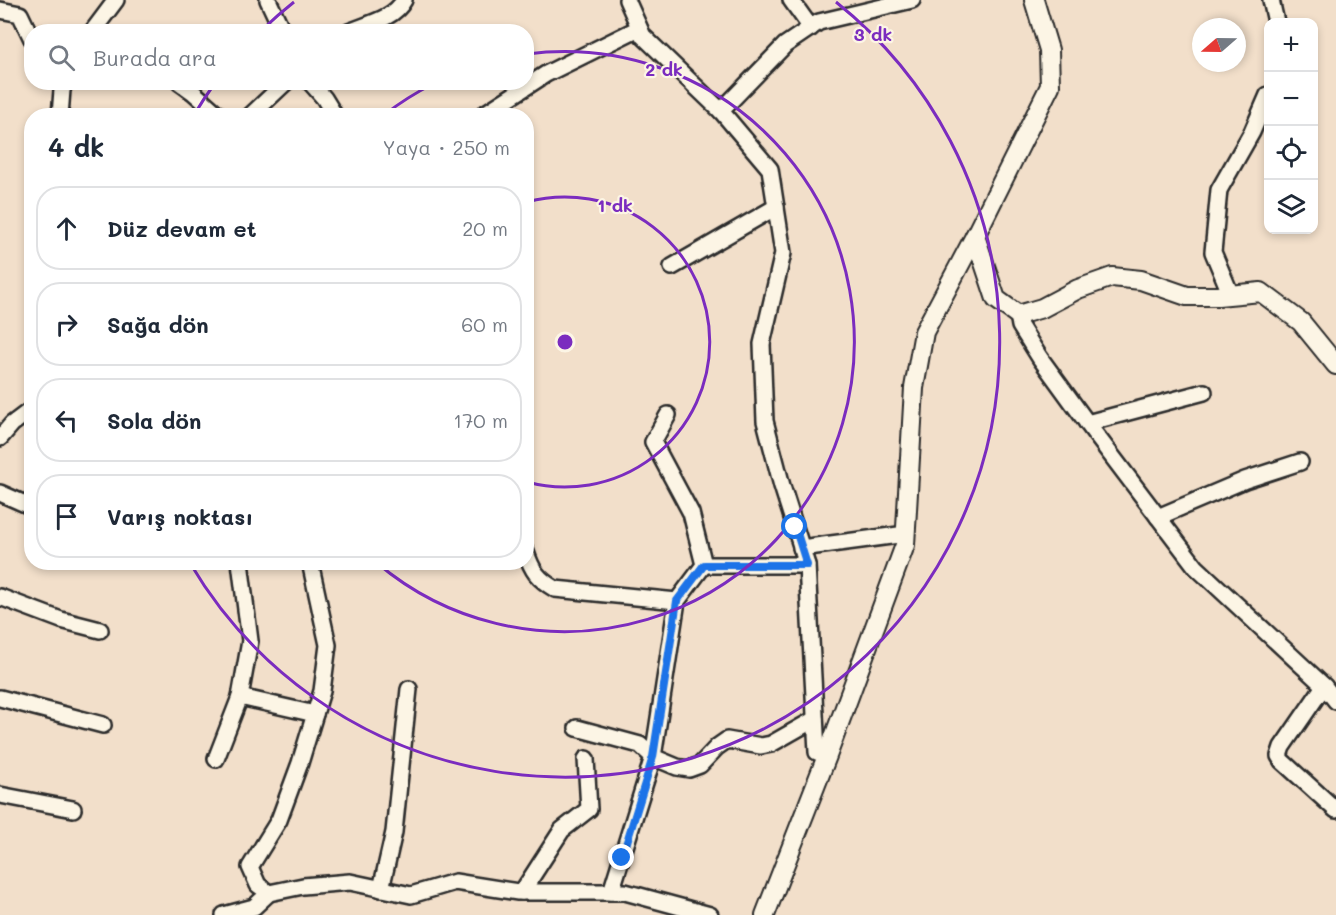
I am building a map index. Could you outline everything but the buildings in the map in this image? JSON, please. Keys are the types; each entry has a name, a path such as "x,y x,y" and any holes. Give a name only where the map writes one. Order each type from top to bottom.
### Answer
{"street":[{"path":"98,24 116,0"},
{"path":"268,0 279,24"},
{"path":"368,24 389,15 400,7 404,0"},
{"path":"627,0 643,36 722,111 770,169 783,253 762,344 765,421 782,486 807,565 817,752 827,756"},
{"path":"791,0 810,28"},
{"path":"722,111 785,45 819,22 892,2 912,0"},
{"path":"765,915 905,546 914,388 924,332 1050,86 1049,50 1034,0"},
{"path":"1271,0 1275,18"},
{"path":"0,10 20,14 25,24"},
{"path":"534,82 639,27"},
{"path":"61,108 62,90"},
{"path":"191,90 211,108"},
{"path":"258,108 278,90"},
{"path":"317,90 330,108"},
{"path":"493,108 521,90"},
{"path":"1232,295 1213,252 1219,190 1264,106"},
{"path":"672,267 776,207"},
{"path":"975,236 996,299 1018,315 1020,326 1040,358 1196,567 1324,686 1336,701"},
{"path":"1018,315 1042,308 1078,289 1112,277 1141,280 1187,296 1261,292 1301,322 1336,365"},
{"path":"1087,423 1204,392"},
{"path":"0,438 12,424 24,415"},
{"path":"668,415 653,442 691,513 704,565"},
{"path":"1158,518 1245,480 1300,462"},
{"path":"0,493 24,504"},
{"path":"801,548 906,534"},
{"path":"704,565 807,565"},
{"path":"611,892 653,757 677,601 704,565"},
{"path":"216,759 240,697 250,641 241,570"},
{"path":"269,893 258,885 250,867 279,820 300,763 322,691 328,645 312,570"},
{"path":"533,570 543,582 555,589 677,601"},
{"path":"0,597 61,620 100,630"},
{"path":"1324,686 1282,747 1279,756 1336,810"},
{"path":"381,889 394,832 409,689"},
{"path":"240,697 315,714"},
{"path":"0,698 103,726"},
{"path":"577,728 640,745 653,757 676,767 689,769 700,765 727,740 761,746 771,744 815,719"},
{"path":"522,892 562,830 589,809 586,759"},
{"path":"0,795 73,809"},
{"path":"224,915 254,907 269,893 303,886 350,882 411,895 455,882 522,892 625,892 710,915"}],"route":[{"path":"622,858 653,757 677,601 704,565 807,565 795,527"}]}
